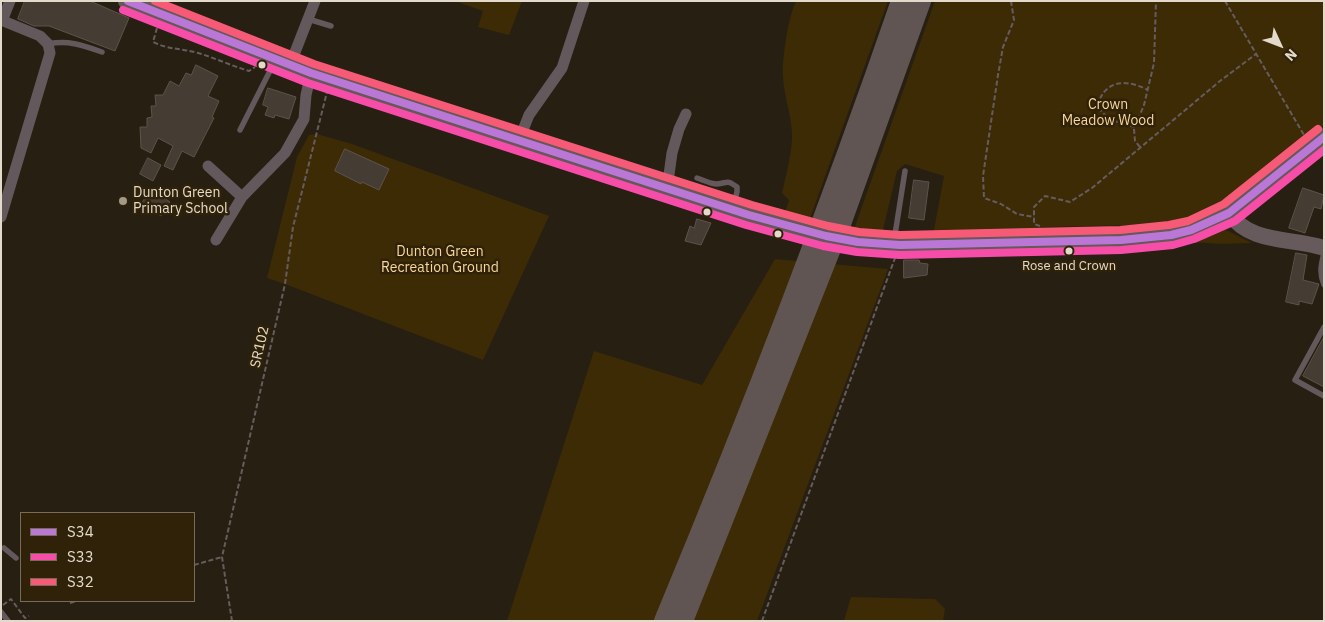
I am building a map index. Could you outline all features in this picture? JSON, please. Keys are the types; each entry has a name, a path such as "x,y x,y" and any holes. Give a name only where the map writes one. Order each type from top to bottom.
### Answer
{"highway":[{"path":"664,621 754,399 823,220 901,1"},
{"path":"683,621 842,221 921,1"}],"main road":[{"path":"127,1 147,9 164,23 278,60 311,73 332,78 667,189 786,226 858,242 897,244 1121,240 1171,235 1210,223 1229,213 1317,141"}],"street":[{"path":"1,217 50,52 48,44 40,36 2,20 10,1"},
{"path":"278,60 308,19 315,1"},
{"path":"519,140 529,115 562,68 584,1"},
{"path":"216,240 242,198 285,153 304,119 306,95 311,73"},
{"path":"667,189 672,154 679,129 686,114"},
{"path":"208,166 242,198"},
{"path":"1229,213 1252,234 1324,248"}],"lane":[{"path":"308,19 331,26"},
{"path":"48,44 67,41 102,52"},
{"path":"240,130 278,60"},
{"path":"897,244 905,171"},
{"path":"696,178 716,184 725,181 731,182 737,187 732,209"},
{"path":"1324,254 1320,271 1320,277 1324,285"},
{"path":"1324,327 1295,380 1324,396"},
{"path":"4,548 16,558"},
{"path":"1,612 8,621"}],"path":[{"path":"1012,1 1014,20 1003,47 998,75 983,176 984,198 1001,204 1017,214 1034,217"},
{"path":"1141,147 1135,141 1135,127 1144,105 1154,63 1156,1"},
{"path":"1225,1 1256,54 1317,141"},
{"path":"164,23 153,42 165,48 199,53 249,71 278,60"},
{"path":"1047,241 1046,228 1034,224 1034,208 1046,196 1070,202 1092,188 1220,81 1256,54"},
{"name":"SR102","path":"232,621 222,557 285,284 293,227 332,78"},
{"path":"1135,127 1115,122 1104,116 1097,106 1103,92 1114,84 1133,83 1148,90"},
{"path":"762,621 897,244"},
{"path":"195,565 222,557"},
{"path":"1,606 11,599 26,618 28,616"}],"green space":[{"path":"455,1 522,1 509,35 478,27 483,11"},
{"path":"796,1 888,1 808,224 783,219 789,200 782,193 792,139 783,77 783,60 788,28"},
{"name":"Crown Meadow Wood","path":"935,1 1324,1 1324,125 1305,138 1267,174 1215,211 1174,224 1046,227 971,235 933,235 944,176 905,164 897,171 882,234 854,229"},
{"name":"Dunton Green Recreation Ground","path":"317,134 352,144 549,216 483,360 267,278 297,157 309,135"},
{"path":"1214,228 1224,229 1252,243 1221,244 1192,242 1189,238"},
{"path":"775,259 888,269 757,621 507,621 594,351 702,385"},
{"path":"851,597 935,599 945,609 943,621 844,621"}],"building":[{"path":"25,1 90,1 129,18 115,51 49,26 34,26 18,19"},
{"name":"Dunton Green Primary School","path":"196,65 218,76 208,96 219,101 212,117 214,118 194,157 182,151 173,170 164,166 173,146 158,138 151,153 141,148 140,127 147,127 147,118 152,117 151,106 156,106 155,95 163,95 170,81 179,86 186,73 191,75"},
{"path":"268,88 296,97 289,119 275,115 274,118 265,115 268,107 263,105"},
{"path":"345,149 389,169 379,190 362,182 361,184 335,171"},
{"path":"148,158 161,165 153,181 140,174"},
{"path":"914,180 929,182 924,220 909,218"},
{"path":"1303,188 1324,195 1321,209 1314,207 1305,233 1289,228"},
{"path":"152,189 170,202 161,216 142,203"},
{"path":"697,219 711,223 701,245 685,241 690,226 694,228"},
{"path":"1296,253 1307,255 1303,280 1319,284 1312,304 1299,301 1299,305 1286,302"},
{"path":"904,260 919,260 920,263 928,264 927,275 904,278"},
{"path":"1324,337 1324,387 1303,376"}],"transit line":[{"name":"S34","path":"128,1 311,73 749,215 826,236 858,242 900,245 1121,240 1171,235 1191,230 1229,213 1324,137"},
{"name":"S32","path":"155,1 314,64 752,205 828,226 859,232 900,235 1120,230 1188,221 1224,204 1318,129"},
{"name":"S33","path":"123,10 308,83 746,225 823,246 857,252 900,255 1121,250 1173,245 1194,239 1235,221 1324,150"}],"place":[{"name":"Dunton Green Primary School","path":"123,201"},
{"name":"Rose and Crown","path":"1069,251"}]}
